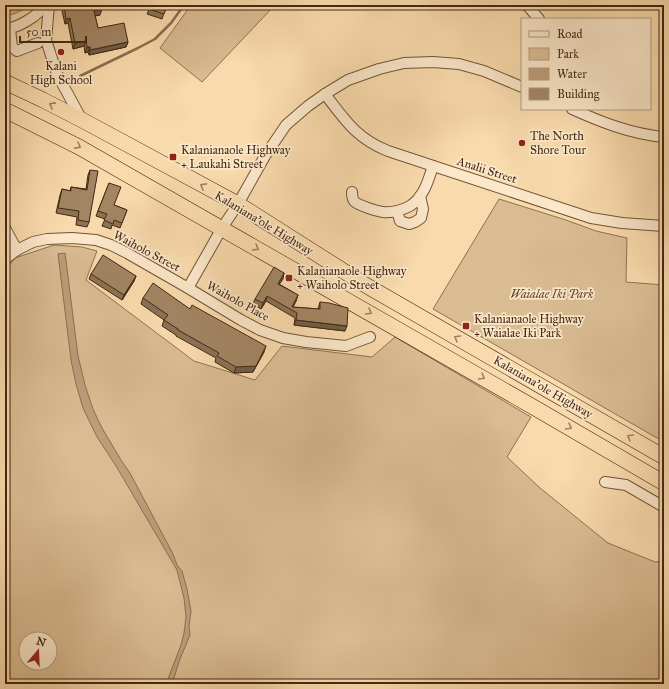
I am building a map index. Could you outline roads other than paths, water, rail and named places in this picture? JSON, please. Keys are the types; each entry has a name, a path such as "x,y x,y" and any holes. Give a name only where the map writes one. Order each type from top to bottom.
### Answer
{"highway":[{"name":"Kalaniana’ole Highway","path":"5,82 82,120 238,204 367,286 664,457"},
{"name":"Kalaniana’ole Highway","path":"5,110 79,146 664,483"}],"street":[{"path":"38,43 17,51 12,47 7,29 26,22 42,10 45,5"},
{"path":"50,5 46,40 57,74 82,120"},
{"path":"527,5 538,18"},
{"name":"Waiholo Street","path":"5,259 17,250 33,242 47,239 72,238 96,240 127,253 188,288 265,156 286,125 324,94 348,80 379,69 404,63 433,62 459,64 484,71 521,87"},
{"name":"Analii Street","path":"324,94 351,127 368,142 388,151 591,218 622,224 664,226"},
{"path":"586,112 601,122 640,133 664,137"},
{"path":"352,192 352,199 357,204 383,212 397,211 410,206 420,196 427,184 433,166"},
{"path":"397,211 400,221 409,224 415,222 421,218 423,209 420,196"},
{"path":"5,228 17,250"},
{"name":"Waiholo Place","path":"188,288 241,320 260,330 283,338 346,346 370,337"},
{"path":"605,482 626,484 664,507"}],"water":[{"path":"65,253 78,356 93,409 102,428 130,473 173,554 177,565 182,571 187,589 191,611 189,626 190,635 172,684 167,684 184,633 186,617 184,598 177,570 116,466 97,437 83,408 71,360 58,254"}],"waterway":[{"path":"80,76 155,39 171,23 184,5"}],"place":[{"name":"Kalani High School","path":"61,52"},
{"name":"The North Shore Tour","path":"522,143"},
{"name":"Kalanianaole Highway + Laukahi Street","path":"173,157"},
{"name":"Kalanianaole Highway + Waiholo Street","path":"289,278"},
{"name":"Kalanianaole Highway + Waialae Iki Park","path":"466,326"}],"park label":[{"name":"Waialae Iki Park","path":"552,294"}]}
